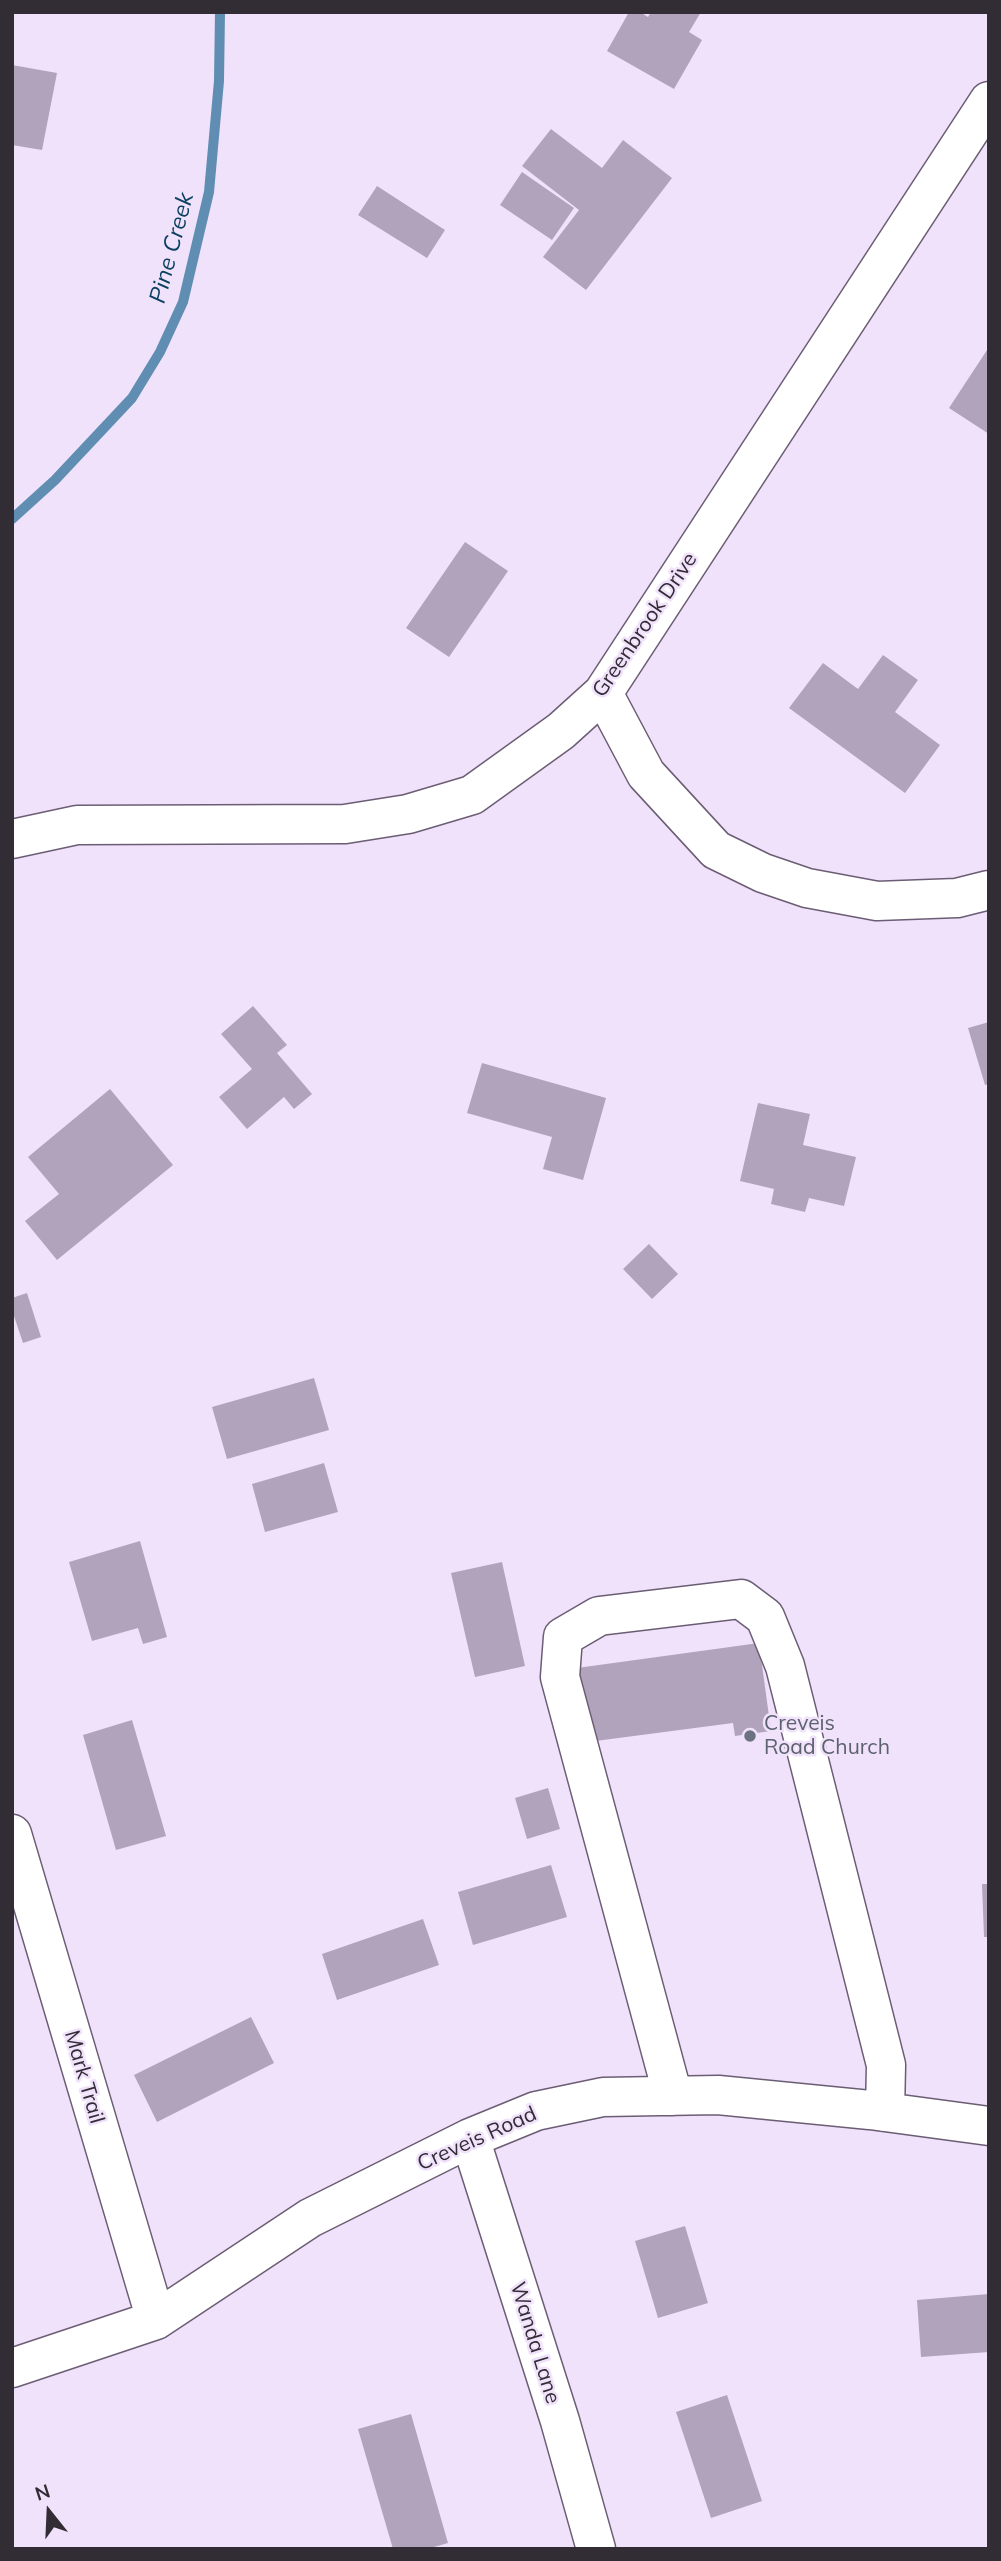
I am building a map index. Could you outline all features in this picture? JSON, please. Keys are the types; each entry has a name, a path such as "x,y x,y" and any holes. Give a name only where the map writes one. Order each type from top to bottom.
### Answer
{"street":[{"name":"Greenbrook Drive","path":"12,839 77,825 345,824 408,814 472,795 561,731 603,694 989,101"},
{"path":"603,694 646,774 716,850 762,873 807,888 877,901 957,898 989,890"},
{"path":"673,2096 560,1676 563,1637 598,1616 741,1599 765,1617 785,1666 886,2065 885,2112"},
{"name":"Mark Trail","path":"12,1834 156,2320"},
{"name":"Creveis Road","path":"12,2368 156,2320 310,2218 470,2138 536,2111 603,2097 718,2095 989,2126"},
{"name":"Wanda Lane","path":"470,2138 559,2421 596,2549"}],"building":[{"path":"629,12 640,12 648,17 651,12 701,12 689,32 702,40 674,89 607,51"},
{"path":"12,65 57,73 42,150 12,145"},
{"path":"551,129 602,168 623,140 672,178 586,290 543,257 579,210 522,166"},
{"path":"522,172 574,208 552,240 500,205"},
{"path":"377,186 445,230 427,258 358,215"},
{"path":"989,347 989,434 949,408"},
{"path":"465,542 508,571 449,657 406,628"},
{"path":"883,655 918,680 895,712 940,745 905,793 789,708 823,663 858,689"},
{"path":"253,1006 287,1045 277,1053 312,1094 294,1109 284,1097 247,1129 219,1097 252,1069 221,1034"},
{"path":"989,1022 989,1084 985,1085 968,1028"},
{"path":"482,1063 606,1098 583,1180 543,1169 552,1137 467,1113"},
{"path":"110,1089 173,1165 57,1260 25,1221 59,1194 28,1157"},
{"path":"758,1103 810,1114 803,1145 856,1157 844,1206 809,1198 805,1212 771,1204 774,1189 740,1181"},
{"path":"649,1244 678,1274 652,1299 623,1269"},
{"path":"27,1293 41,1337 23,1343 12,1310 12,1298"},
{"path":"314,1378 329,1430 227,1459 212,1407"},
{"path":"324,1463 338,1512 265,1532 252,1484"},
{"path":"140,1541 167,1637 143,1644 138,1628 92,1641 69,1562"},
{"path":"502,1562 525,1666 475,1677 451,1573"},
{"path":"759,1643 771,1731 735,1736 733,1723 588,1742 577,1668"},
{"path":"132,1720 166,1836 116,1850 83,1735"},
{"path":"548,1788 560,1829 527,1839 515,1798"},
{"path":"551,1865 567,1917 473,1945 458,1892"},
{"path":"982,1884 989,1884 989,1937 984,1937"},
{"path":"423,1919 439,1965 337,2000 322,1954"},
{"path":"251,2017 274,2063 157,2122 134,2075"},
{"path":"685,2226 708,2303 658,2318 635,2241"},
{"path":"989,2294 989,2352 921,2357 917,2300"},
{"path":"727,2395 762,2501 711,2518 676,2412"},
{"path":"411,2414 448,2543 427,2549 393,2549 358,2429"}],"waterway":[{"name":"Pine Creek","path":"12,519 55,480 132,398 160,352 183,302 209,192 219,81 220,12"}],"place":[{"name":"Creveis Road Church","path":"750,1736"}]}
